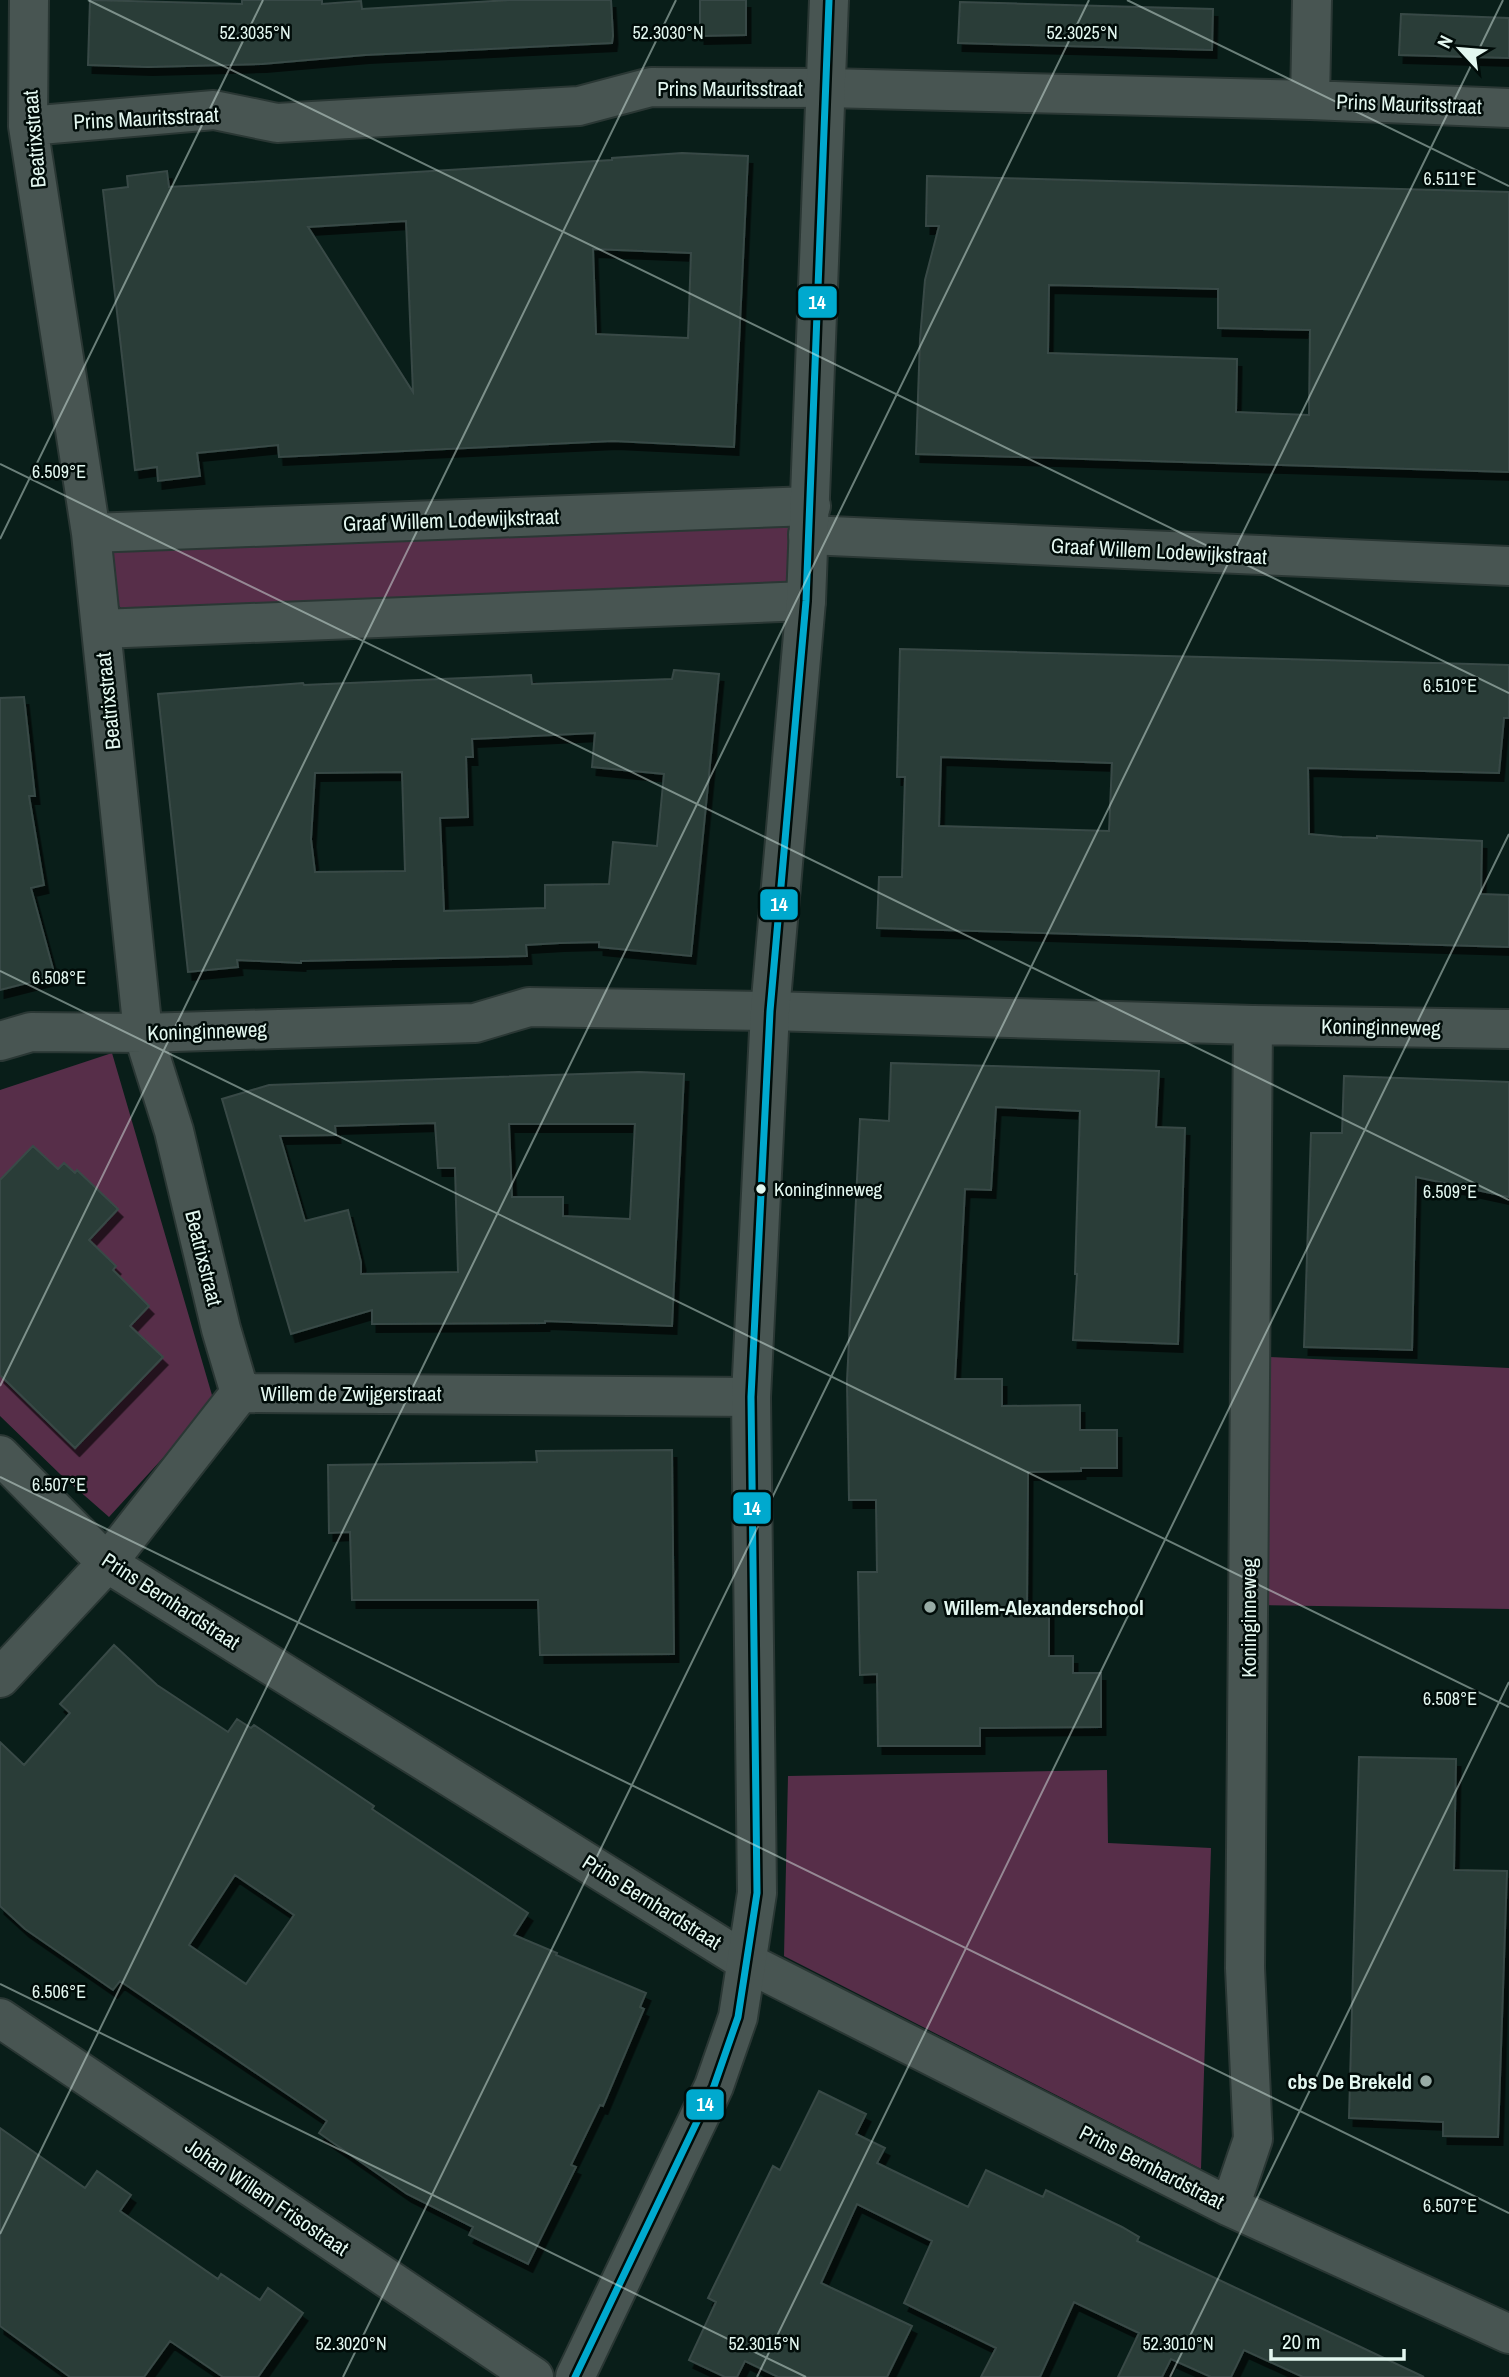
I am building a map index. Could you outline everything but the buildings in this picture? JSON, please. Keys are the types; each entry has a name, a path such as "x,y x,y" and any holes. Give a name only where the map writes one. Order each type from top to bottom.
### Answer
{"street":[{"name":"Beatrixstraat","path":"29,0 28,126 91,533 143,1033 174,1131 221,1329 240,1393"},
{"path":"575,2377 714,2086 738,2017 757,1894 751,1397 770,1011 806,601 829,0"},
{"name":"Prins Mauritsstraat","path":"1310,100 1312,0"},
{"name":"Prins Mauritsstraat","path":"28,126 214,110 277,123 579,106 651,87 827,88 1310,100 1509,108"},
{"name":"Graaf Willem Lodewijkstraat","path":"91,533 810,521 1509,566"},
{"path":"101,629 806,601"},
{"name":"Koninginneweg","path":"0,1041 31,1032 143,1033 475,1024 529,1007 1509,1029"},
{"name":"Koninginneweg","path":"1230,2207 1253,2139 1245,1968 1253,1025"},
{"name":"Willem de Zwijgerstraat","path":"0,1678 107,1563 240,1393 751,1397"},
{"name":"Prins Bernhardstraat","path":"0,1455 107,1563 748,1963 1230,2207 1509,2334"},
{"name":"Johan Willem Frisostraat","path":"0,2018 534,2377"}],"shaded area":[{"path":"792,510 788,583 127,612 113,602 107,542"},
{"path":"112,1053 214,1402 109,1517 0,1416 0,1090"},
{"path":"1269,1357 1509,1368 1509,1609 1260,1605"},
{"path":"1107,1770 1108,1843 1211,1848 1201,2169 784,1956 788,1776"}],"transit line":[{"name":"14","path":"575,2377 714,2086 738,2017 757,1893 751,1397 770,1011 806,601 829,0"}],"place":[{"name":"Koninginneweg","path":"761,1189"},
{"name":"Willem-Alexanderschool","path":"930,1607"},
{"name":"cbs De Brekeld","path":"1426,2081"}]}
